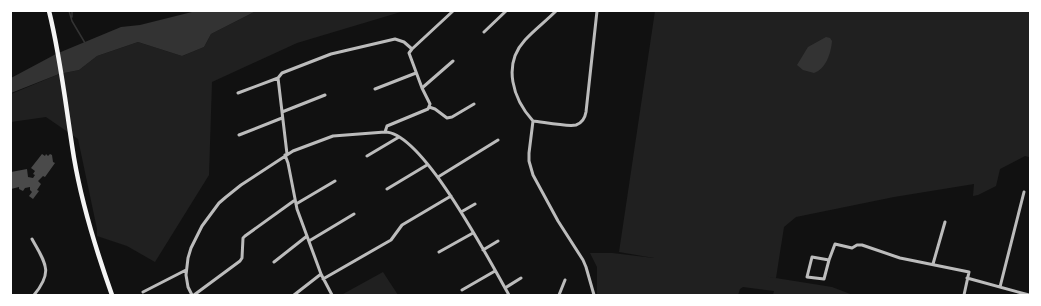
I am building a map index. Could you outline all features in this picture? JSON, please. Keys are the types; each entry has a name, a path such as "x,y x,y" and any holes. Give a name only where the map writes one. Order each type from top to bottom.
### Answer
{"main road":[{"path":"49,11 74,159 84,204 99,259 112,295"}],"street":[{"path":"385,132 387,126 426,111 429,107 429,102 410,56 412,48 454,11"},
{"path":"484,32 506,11"},
{"path":"556,11 524,41 517,53 512,67 512,80 517,98 533,121 574,125 581,122 586,112 597,11"},
{"path":"238,93 278,78 282,73 331,54 395,39 400,40 412,48"},
{"path":"422,88 453,61"},
{"path":"375,89 416,73"},
{"path":"278,78 286,155 295,200 307,236 332,295"},
{"path":"282,112 325,95"},
{"path":"429,107 435,109 447,118 452,117 474,104"},
{"path":"239,135 282,118"},
{"path":"533,121 529,153 529,161 533,176 558,222 583,260 594,295"},
{"path":"295,200 245,236 243,238 242,258 240,261 193,295 186,281 188,258 202,226 220,203 241,186 286,155 333,136 385,132 392,132 399,137 438,177 452,196 509,295"},
{"path":"368,156 399,137"},
{"path":"438,177 498,140"},
{"path":"388,189 427,165"},
{"path":"296,204 335,181"},
{"path":"1000,287 1024,192"},
{"path":"324,279 391,240 402,225 452,196"},
{"path":"461,212 475,204"},
{"path":"309,240 354,214"},
{"path":"933,264 945,222"},
{"path":"439,252 473,233"},
{"path":"274,262 307,236"},
{"path":"32,239 45,264 46,273 44,281 34,295"},
{"path":"483,250 498,241"},
{"path":"829,260 812,257 807,277 824,279 835,244 852,248 857,245 862,245 900,258 969,272 964,295"},
{"path":"144,292 186,270"},
{"path":"462,290 495,271"},
{"path":"294,295 322,274"},
{"path":"504,288 521,278"},
{"path":"967,278 1028,295"},
{"path":"559,295 565,280"}],"shaded area":[{"path":"196,11 256,11 211,34 204,47 182,56 138,42 97,56 79,70 59,74 11,93 11,78 56,54 121,27 140,25"},
{"path":"256,11 404,11 297,43 212,82 209,175 155,262 127,246 97,236 97,229 78,139 46,117 11,122 11,94 59,74 79,70 97,56 138,42 182,56 204,47 211,34"},
{"path":"655,11 1030,11 1029,157 1025,156 1000,169 996,186 978,195 973,196 974,184 894,197 796,217 784,227 776,278 763,276 832,287 853,295 773,295 774,291 743,287 740,289 738,295 597,295 597,267 590,253 612,253 654,258 619,252"},
{"path":"826,37 830,38 832,41 829,55 822,68 814,73 803,70 797,65 808,47"},
{"path":"383,272 398,295 343,294"}],"building":[{"path":"42,154 45,156 46,154 48,156 50,154 52,155 53,162 55,163 45,177 43,176 38,181 41,184 37,190 39,191 33,199 29,196 32,192 30,187 25,188 23,191 19,189 19,187 11,189 11,172 27,169 28,177 33,178 35,171 31,168"}],"waterway":[{"path":"69,11 72,21 85,43"},
{"path":"72,11 72,17"}]}
